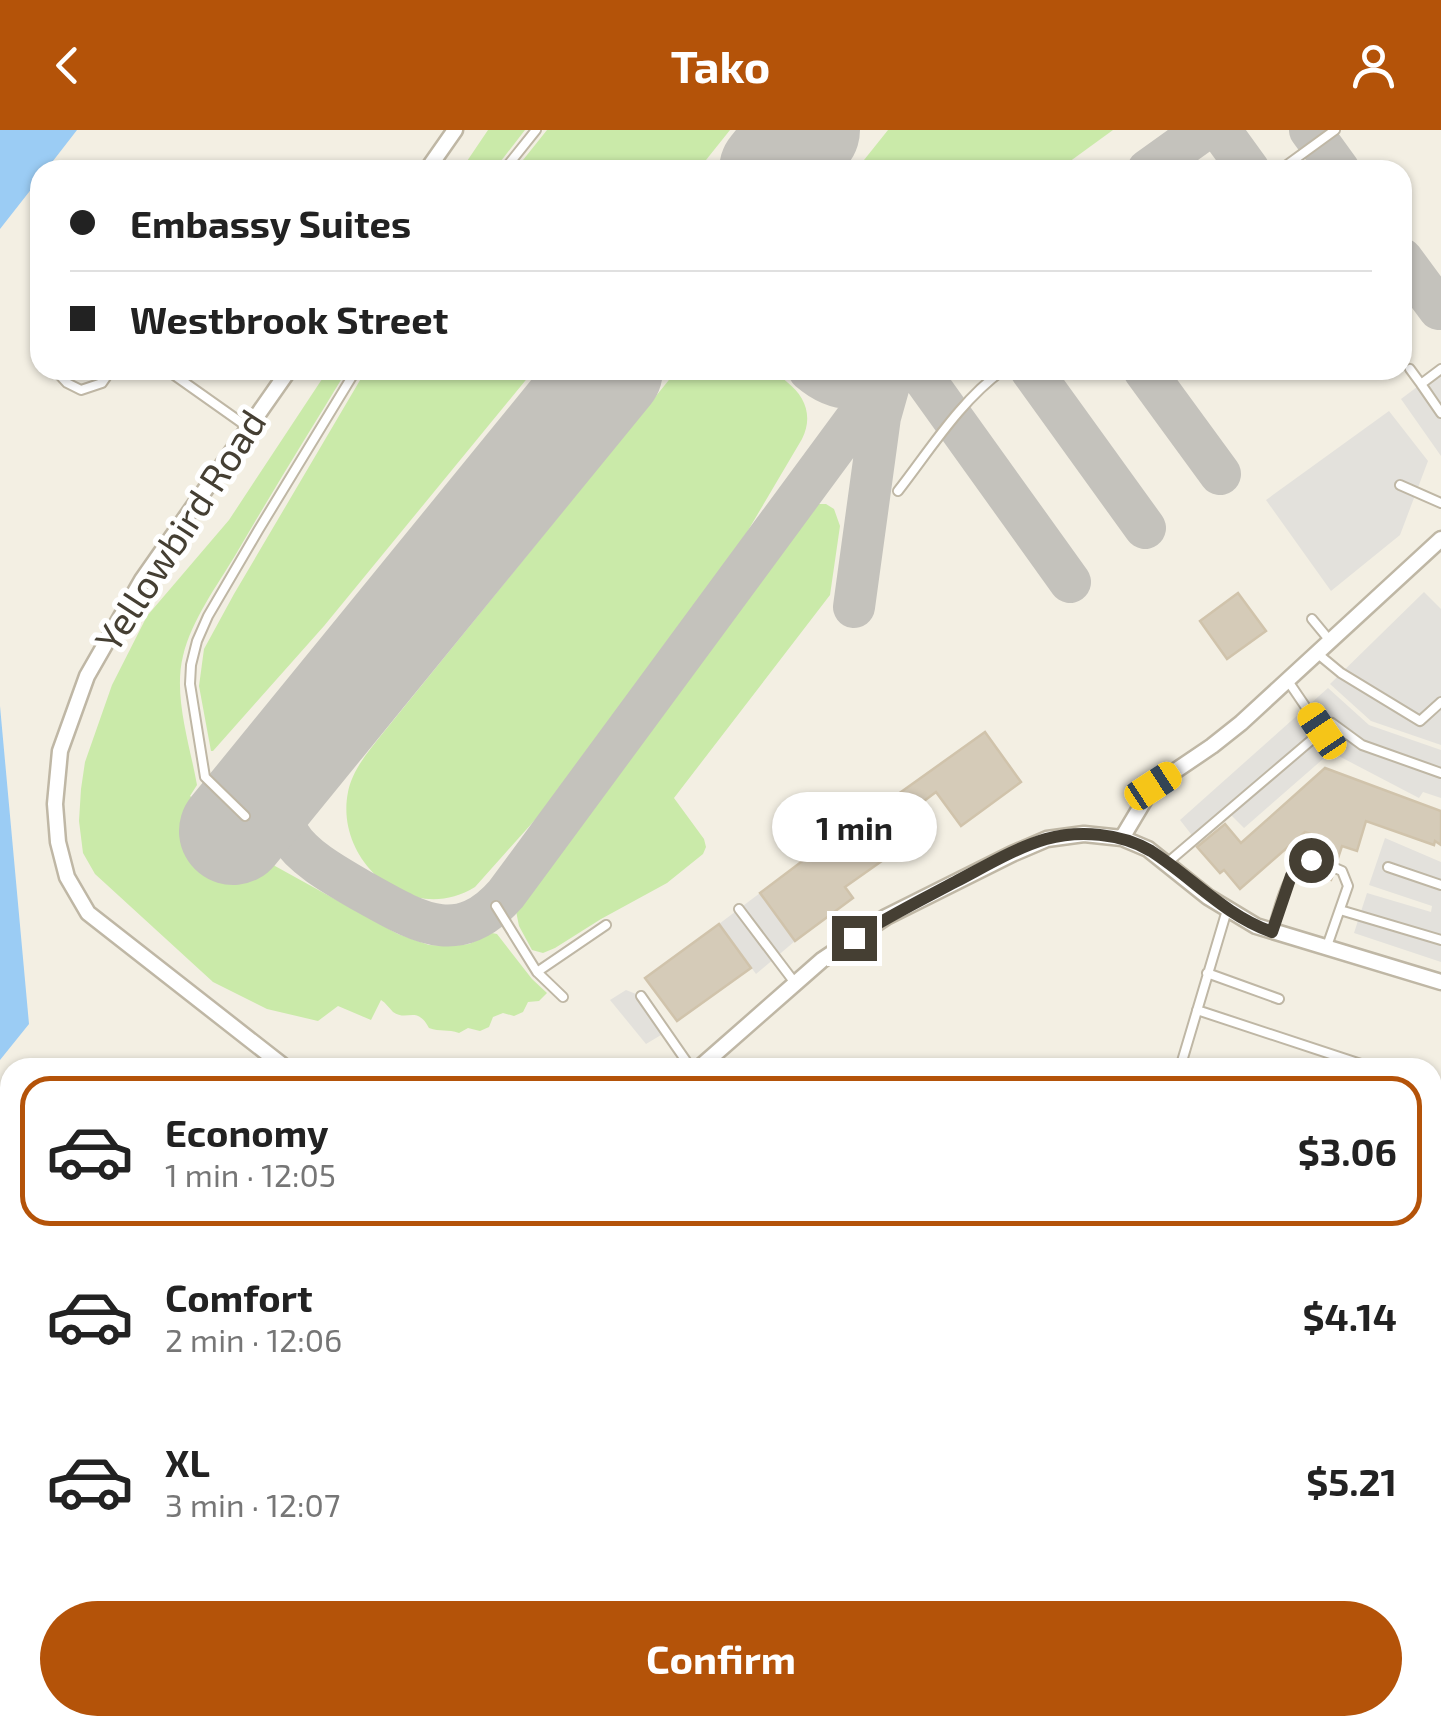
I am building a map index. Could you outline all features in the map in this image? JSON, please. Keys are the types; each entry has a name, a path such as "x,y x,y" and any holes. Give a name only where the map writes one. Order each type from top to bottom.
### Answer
{"street":[{"path":"435,160 455,130"},
{"name":"Yellowbird Road","path":"273,1058 88,914 67,877 58,842 55,804 60,751 86,676 142,580 281,380"},
{"path":"1122,838 1153,786 1212,746 1288,681 1441,539"},
{"path":"710,1058 822,960 886,918 1047,839 1084,834 1122,838 1148,849 1227,910 1256,926 1441,982"}],"lane":[{"path":"512,160 536,130"},
{"path":"1294,160 1335,130"},
{"path":"1421,384 1441,369"},
{"path":"1412,372 1441,413"},
{"path":"64,380 81,390 105,380"},
{"path":"180,380 248,428"},
{"path":"245,816 205,777 190,684 197,641 259,528 350,380"},
{"path":"898,491 958,414 991,380"},
{"path":"1400,485 1441,503"},
{"path":"1312,619 1331,642"},
{"path":"1318,654 1420,721 1441,702"},
{"path":"1288,681 1322,731"},
{"path":"1167,863 1332,723 1362,745 1441,773"},
{"path":"1272,932 1296,868 1311,860 1319,862"},
{"path":"1388,867 1441,885"},
{"path":"1326,949 1348,886 1342,871 1335,868"},
{"path":"496,906 537,972 563,998"},
{"path":"740,908 795,983"},
{"path":"1183,1058 1227,910"},
{"path":"1340,910 1441,940"},
{"path":"537,972 606,925"},
{"path":"1208,973 1279,999"},
{"path":"642,996 684,1058"},
{"path":"1196,1010 1342,1058"}],"green space":[{"path":"488,130 525,130 502,160 468,160"},
{"path":"547,130 730,130 706,160 523,160"},
{"path":"888,130 1113,130 1072,160 864,160"},
{"path":"321,380 341,380 206,603 187,642 180,687 197,785 190,796 275,866 398,934 429,945 450,946 497,934 547,993 539,1001 528,1002 523,1012 514,1016 503,1013 493,1017 489,1027 480,1031 468,1028 459,1033 429,1028 416,1015 398,1015 381,1000 371,1020 338,1006 318,1021 267,1009 213,982 95,874 83,853 81,789 85,762 112,685 147,616 229,520"},
{"path":"360,380 526,380 324,626 211,751 199,686 204,649"},
{"path":"669,380 784,380 794,388 807,415 802,439 743,539 551,802 475,887 451,897 426,899 403,893 382,881 365,863 353,842 347,818 348,792 358,768"},
{"path":"818,504 834,509 840,526 830,595 674,798 704,839 703,854 667,883 555,948 543,953 532,950 516,911 803,517"}],"shaded area":[{"path":"1441,369 1441,456 1401,399"},
{"path":"1389,411 1428,461 1400,535 1331,591 1266,500"},
{"path":"1424,592 1441,609 1441,745 1371,721 1330,684"},
{"path":"1328,688 1369,725 1441,750 1441,798 1423,792 1419,798 1331,752 1244,828 1231,815 1198,843 1180,820"},
{"path":"1385,838 1441,862 1441,962 1354,933 1367,893 1431,912 1432,906 1369,885"},
{"path":"760,893 795,941 756,974 719,924"},
{"path":"626,990 641,996 666,1032 646,1044 610,1000"}],"water":[{"path":"0,130 77,130 54,160 30,160 30,191 0,229"},
{"path":"0,706 29,1024 0,1058"}],"building":[{"path":"1238,593 1266,631 1227,659 1200,621"},
{"path":"985,732 1021,782 961,826 936,792 892,825 906,844 845,887 853,898 795,941 760,893"},
{"path":"1325,768 1441,811 1441,845 1366,821 1357,851 1342,846 1337,861 1329,864 1331,880 1315,874 1326,864 1321,855 1326,840 1305,832 1240,889 1197,847 1225,824 1241,843"},
{"path":"719,924 751,968 677,1021 645,978"}],"taxiway":[{"path":"1162,160 1204,130"},
{"path":"1220,130 1242,160"},
{"path":"1310,130 1332,160"},
{"path":"1412,273 1439,309"},
{"path":"823,380 849,388 876,380"},
{"path":"300,748 281,799 282,818 289,835 318,864 381,902 436,924 470,921 488,911 506,894 885,380"},
{"path":"925,380 1070,582"},
{"path":"1038,380 1145,528"},
{"path":"1151,380 1220,474"},
{"path":"854,607 880,417 889,385"}],"runway":[{"path":"781,160 806,130"},
{"path":"233,831 601,380"}],"route":[{"path":"854,938 980,868 1047,839 1084,834 1122,838 1148,849 1227,910 1272,932 1291,876 1296,868 1311,860"}]}
